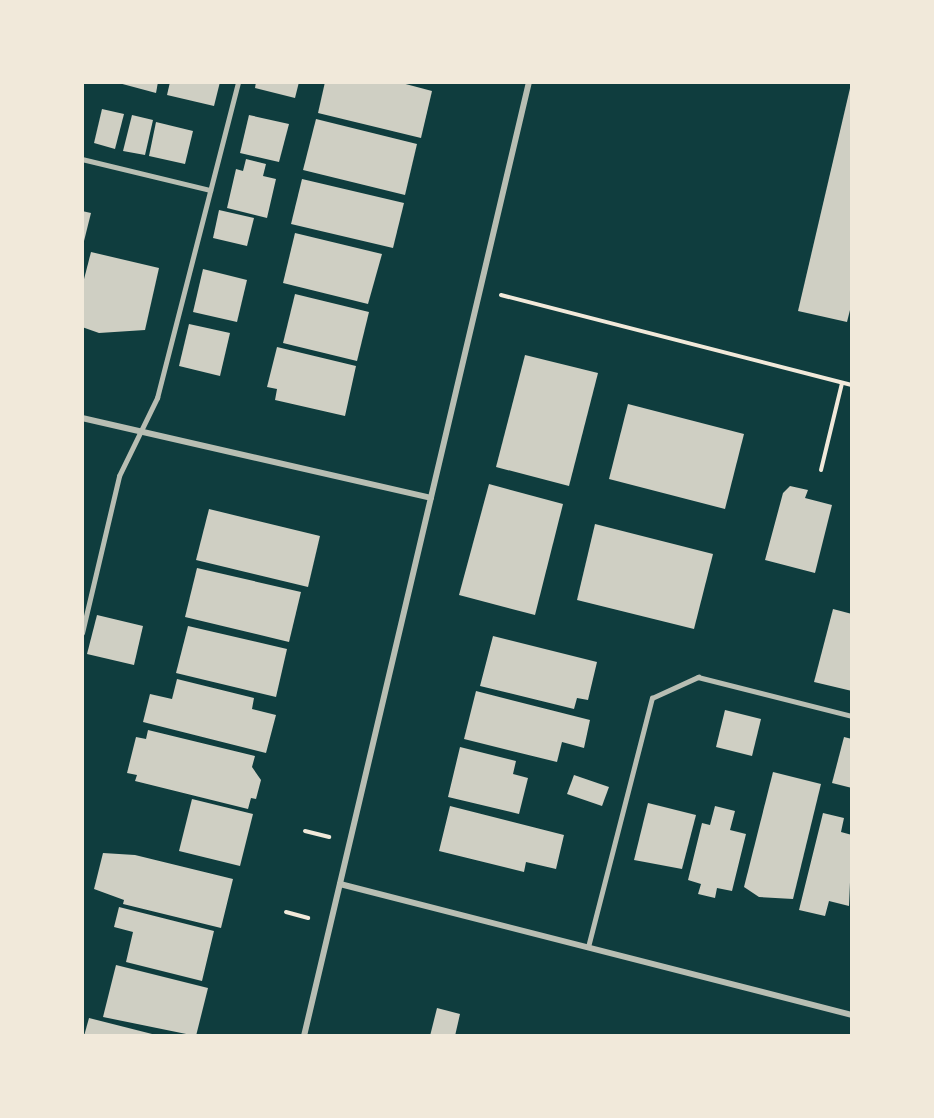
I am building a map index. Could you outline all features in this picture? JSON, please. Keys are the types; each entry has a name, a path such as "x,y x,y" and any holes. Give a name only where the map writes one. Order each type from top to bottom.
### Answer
{"street":[{"path":"304,1035 529,82"},
{"path":"82,418 430,498"},
{"path":"340,884 852,1015"}],"lane":[{"path":"82,633 119,476 157,398 238,82"},
{"path":"82,159 210,190"},
{"path":"588,947 652,698 698,677 852,716"}],"path":[{"path":"480,290 852,386"},
{"path":"820,470 842,383"},
{"path":"305,831 329,837"},
{"path":"286,912 308,918"}],"building":[{"path":"115,82 158,82 156,93"},
{"path":"170,82 220,82 214,106 167,95"},
{"path":"256,82 299,82 295,98 255,88"},
{"path":"325,82 398,82 432,91 421,138 318,113"},
{"path":"851,84 852,302 847,322 798,311"},
{"path":"102,109 124,114 115,149 94,143"},
{"path":"132,115 153,120 145,155 123,151"},
{"path":"249,115 289,124 279,162 240,153"},
{"path":"316,119 417,144 405,195 303,170"},
{"path":"156,122 193,131 185,164 149,156"},
{"path":"246,159 266,164 263,176 276,179 267,218 227,208 236,169 243,171"},
{"path":"302,179 404,203 393,248 291,224"},
{"path":"219,210 254,218 247,246 213,238"},
{"path":"82,211 91,213 83,245 82,245"},
{"path":"295,233 382,254 368,304 283,283"},
{"path":"91,252 159,268 145,330 99,333 82,327 82,287"},
{"path":"203,269 247,280 237,322 193,312"},
{"path":"295,294 369,312 357,361 283,343"},
{"path":"189,324 230,333 220,376 179,366"},
{"path":"277,347 356,366 345,416 275,400 277,389 267,387"},
{"path":"525,355 598,373 569,486 496,467"},
{"path":"628,404 744,434 725,509 609,479"},
{"path":"489,484 563,504 535,615 459,595"},
{"path":"790,486 808,490 805,498 832,505 815,573 765,560 783,493"},
{"path":"209,509 320,536 308,587 196,560"},
{"path":"595,524 713,554 694,629 577,600"},
{"path":"197,568 301,592 289,642 185,617"},
{"path":"833,609 852,614 852,691 814,682"},
{"path":"97,615 143,626 134,665 87,654"},
{"path":"188,626 287,649 276,697 176,673"},
{"path":"493,636 597,662 588,700 577,698 574,709 480,686"},
{"path":"177,679 254,698 252,709 276,715 266,753 143,722 150,694 172,699"},
{"path":"476,691 590,720 584,748 562,742 557,762 464,739"},
{"path":"725,710 761,719 752,756 716,747"},
{"path":"148,730 255,756 252,767 261,780 256,799 251,798 248,809 135,781 137,775 127,773 136,737 146,739"},
{"path":"844,737 852,739 852,788 832,783"},
{"path":"460,747 516,761 513,774 528,778 519,814 448,797"},
{"path":"773,772 821,784 793,899 759,897 744,887"},
{"path":"574,775 609,787 602,806 567,794"},
{"path":"192,799 253,814 240,866 179,851"},
{"path":"648,803 696,815 682,869 634,860"},
{"path":"450,806 564,835 556,869 526,862 524,872 439,851"},
{"path":"715,806 735,811 730,830 746,834 732,891 717,888 715,898 698,894 701,884 688,880 702,823 710,825"},
{"path":"823,813 844,818 841,832 852,835 849,906 829,901 825,916 799,910"},
{"path":"103,853 135,855 233,879 221,928 123,904 124,900 94,889"},
{"path":"119,907 214,931 202,981 126,962 133,932 114,927"},
{"path":"116,965 208,988 196,1036 103,1017"},
{"path":"437,1008 460,1014 455,1036 430,1036"},
{"path":"89,1018 156,1035 156,1036 84,1036"}]}
